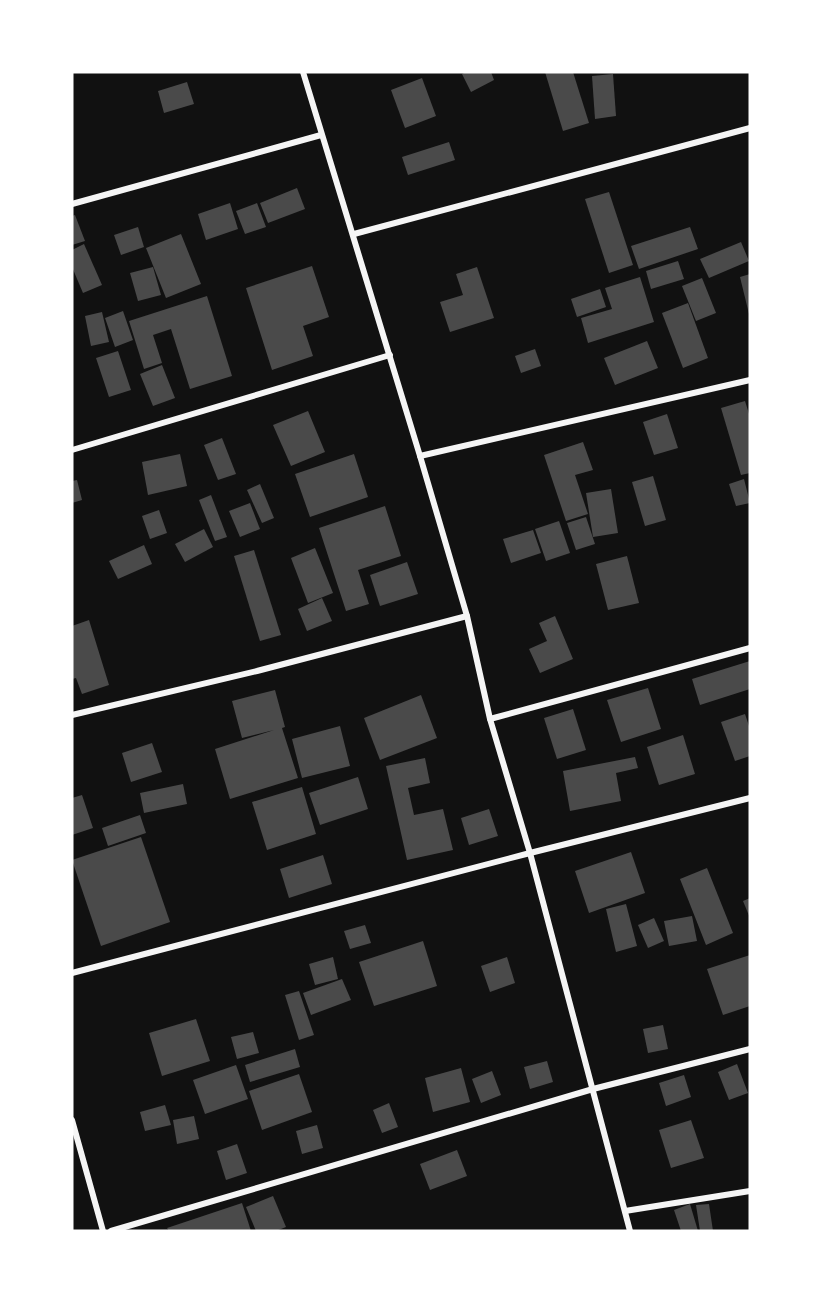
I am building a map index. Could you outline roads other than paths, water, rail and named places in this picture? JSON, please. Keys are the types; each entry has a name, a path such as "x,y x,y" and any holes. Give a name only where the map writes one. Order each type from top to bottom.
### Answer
{"street":[{"path":"303,72 354,234 466,616 490,719 530,853 630,1231"},
{"path":"354,234 750,128"},
{"path":"72,204 321,135"},
{"path":"72,450 390,355"},
{"path":"420,456 750,380"},
{"path":"72,715 257,671 466,616"},
{"path":"490,719 750,648"},
{"path":"72,973 750,798"},
{"path":"111,1231 593,1089 750,1048"},
{"path":"72,1120 103,1231"},
{"path":"626,1211 750,1191"}]}
